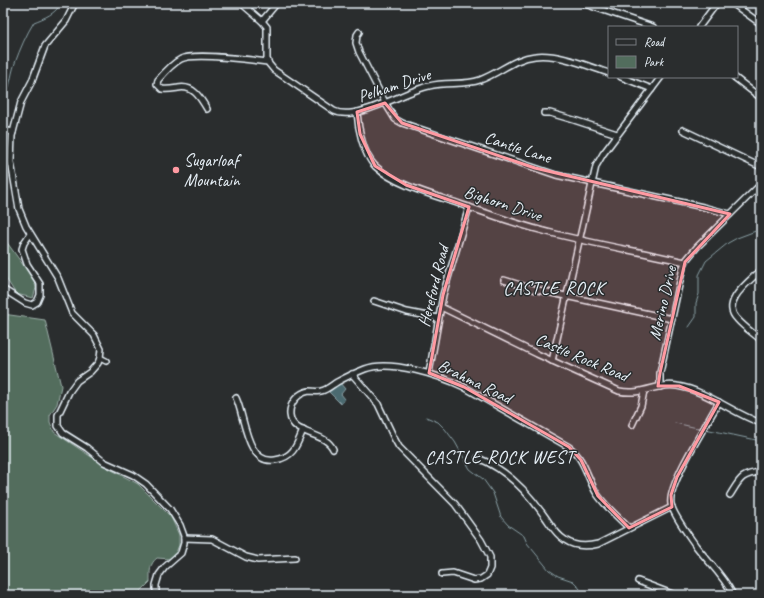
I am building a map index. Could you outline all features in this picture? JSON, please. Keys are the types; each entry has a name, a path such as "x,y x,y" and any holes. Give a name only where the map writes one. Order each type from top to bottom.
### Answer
{"street":[{"path":"75,3 66,21 45,46 32,81 21,102 13,132 11,162 19,209 30,234 58,278 72,313 91,331 101,349 100,358 95,367 77,381 69,392 58,414 58,426 63,433 87,448 104,462 133,475 142,481 170,509 180,525 184,538 181,553 164,567 159,575 156,585 156,595"},
{"path":"207,109 200,97 193,90 182,88 162,90 157,84 158,80 177,62 186,57 212,56 268,62 268,30 262,21 241,3"},
{"path":"262,21 277,3"},
{"path":"582,3 650,26"},
{"path":"601,10 603,3"},
{"path":"700,26 717,3"},
{"path":"732,3 761,24"},
{"name":"Cantle Lane","path":"359,32 356,42 359,52 392,115 402,123 556,175 730,214"},
{"name":"Pelham Drive","path":"268,62 275,72 336,112 345,114 357,112 385,103 428,86 476,82 519,60 535,56 557,57 608,73"},
{"path":"624,78 652,89"},
{"path":"552,361 591,183 598,162 617,134 660,78"},
{"path":"735,78 761,98"},
{"name":"Bighorn Drive","path":"357,112 360,134 368,156 375,166 406,185 539,230 685,262"},
{"path":"544,113 550,113 617,134"},
{"path":"3,130 13,132"},
{"path":"683,130 761,167"},
{"name":"Merino Drive","path":"660,387 660,373 685,262 697,247 761,184"},
{"name":"Hereford Road","path":"429,373 440,307 469,207"},
{"path":"3,289 25,303 32,305 37,302 40,295 40,284 27,264 22,249 30,234"},
{"path":"761,270 736,294 732,307 733,314 737,320 761,340"},
{"path":"504,280 517,285 672,319"},
{"path":"374,301 407,312 438,318"},
{"name":"Castle Rock Road","path":"440,307 552,361 619,391 631,393 670,385 679,386 705,395 750,419 761,423"},
{"path":"100,358 106,361"},
{"name":"Brahma Road","path":"333,449 328,442 295,425 290,418 291,407 295,399 305,392 323,391 352,374 368,368 383,365 429,373 448,379 464,387 576,452 598,496 629,528"},
{"path":"352,374 378,404 399,447 455,504 481,540 490,557 490,568 487,575 481,579 474,580 453,573 442,574"},
{"path":"632,425 641,406 644,391"},
{"path":"236,398 240,406 245,430 256,454 263,459 273,461 288,456 294,450 303,430"},
{"path":"719,402 677,477 671,494 672,507 697,547 724,580 733,595"},
{"path":"478,458 495,466 509,476 535,504 557,534 570,543 582,546 593,545 672,507"},
{"path":"730,495 739,479 743,476 761,472"},
{"path":"184,538 212,539 240,555 261,561 295,558"},
{"path":"638,581 675,595"}],"highlighted area":[{"path":"385,103 402,123 535,168 730,214 685,262 660,373 658,386 679,386 719,402 677,477 671,495 672,507 629,528 598,496 581,460 569,447 464,387 429,373 443,295 469,207 406,185 375,166 360,134 357,112"}],"green space":[{"path":"3,237 34,280 36,288 33,298 16,294 3,274"},
{"path":"3,314 45,320 61,386 57,404 50,415 50,422 54,432 108,468 138,484 171,517 179,535 179,545 175,555 170,559 157,558 154,560 150,568 150,582 137,595 3,595"}],"water":[{"path":"340,383 345,389 341,394 345,399 341,404 329,392"}],"waterway":[{"path":"3,101 8,92 13,68 34,22 53,13 61,3"},
{"path":"689,327 696,317 696,303 699,294 699,275 706,261 728,243 761,229"},
{"path":"426,417 438,422 455,442 470,469 483,479 493,493 501,517 508,525 524,536 527,543 549,570 558,576 573,581 584,595"},
{"path":"675,423 702,429"},
{"path":"705,429 761,441"}],"place":[{"name":"Sugarloaf Mountain","path":"176,170"}],"district":[{"name":"CASTLE ROCK","path":"554,288"},
{"name":"CASTLE ROCK WEST","path":"500,457"}]}
